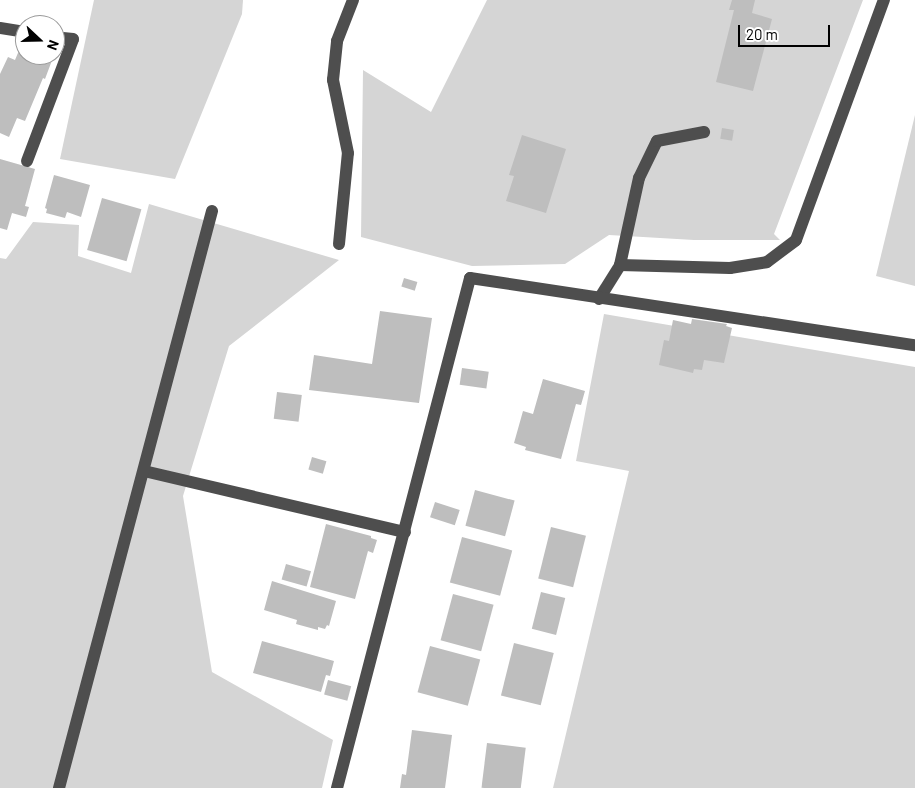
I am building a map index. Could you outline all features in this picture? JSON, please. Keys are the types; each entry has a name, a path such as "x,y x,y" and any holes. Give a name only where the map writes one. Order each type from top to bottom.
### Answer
{"street":[{"path":"339,244 348,153 333,80 337,41 353,0"},
{"path":"620,265 730,268 767,262 796,240 884,0"},
{"path":"0,28 15,30"},
{"path":"65,38 73,39 65,60"},
{"path":"27,161 63,65"},
{"path":"598,299 620,265 639,178 658,141 704,132"},
{"path":"59,788 212,211"},
{"path":"337,788 470,278 598,299 915,345"},
{"path":"144,471 405,532"}],"shaded area":[{"path":"94,0 243,0 242,14 175,179 60,159"},
{"path":"487,0 863,0 774,234 780,240 694,240 609,235 565,264 472,266 361,237 363,70 431,112"},
{"path":"915,115 915,286 876,276"},
{"path":"149,204 339,260 229,346 183,496 212,672 333,740 322,788 0,788 0,258 6,259 33,222 79,225 78,256 131,273"},
{"path":"604,314 915,367 915,788 553,788 629,471 576,461"}],"building":[{"path":"732,0 755,0 752,13 772,19 753,91 716,82 734,10 729,10"},
{"path":"8,57 15,60 15,65 50,65 25,121 17,118 9,137 0,133 0,74"},
{"path":"722,128 734,130 732,141 720,139"},
{"path":"522,135 566,149 546,213 506,201 514,176 509,175"},
{"path":"0,159 35,169 25,206 29,207 26,217 12,213 7,230 0,228"},
{"path":"54,175 90,185 81,217 67,212 65,218 46,213 47,209 45,208"},
{"path":"102,198 141,209 127,261 87,250"},
{"path":"404,278 417,282 415,291 401,287"},
{"path":"380,311 432,318 419,403 309,390 314,355 372,364"},
{"path":"692,319 727,324 726,326 732,328 724,363 704,360 702,370 694,369 693,373 659,365 664,340 669,341 673,320 691,324"},
{"path":"462,368 489,372 486,389 460,385"},
{"path":"543,379 585,391 581,405 576,404 561,459 525,450 526,447 514,443 523,411 533,414"},
{"path":"277,392 302,395 299,422 274,419"},
{"path":"312,457 326,461 323,474 308,469"},
{"path":"475,490 515,501 505,536 465,526"},
{"path":"435,502 460,510 455,525 430,517"},
{"path":"326,524 371,536 371,538 377,540 373,553 368,551 355,599 310,587"},
{"path":"551,527 586,536 573,587 538,578"},
{"path":"462,537 512,550 500,596 450,582"},
{"path":"286,564 311,571 307,587 282,579"},
{"path":"272,581 336,601 329,626 327,625 325,629 318,627 318,630 296,624 297,620 264,610"},
{"path":"541,592 565,598 556,635 532,629"},
{"path":"453,594 494,605 481,651 441,640"},
{"path":"262,641 334,661 330,676 326,675 321,692 253,673"},
{"path":"514,643 554,653 541,705 501,695"},
{"path":"430,646 480,659 468,706 418,692"},
{"path":"328,680 351,686 347,701 324,694"},
{"path":"412,730 452,735 445,788 400,788 402,774 406,775"},
{"path":"487,743 526,748 521,788 482,788"}]}
